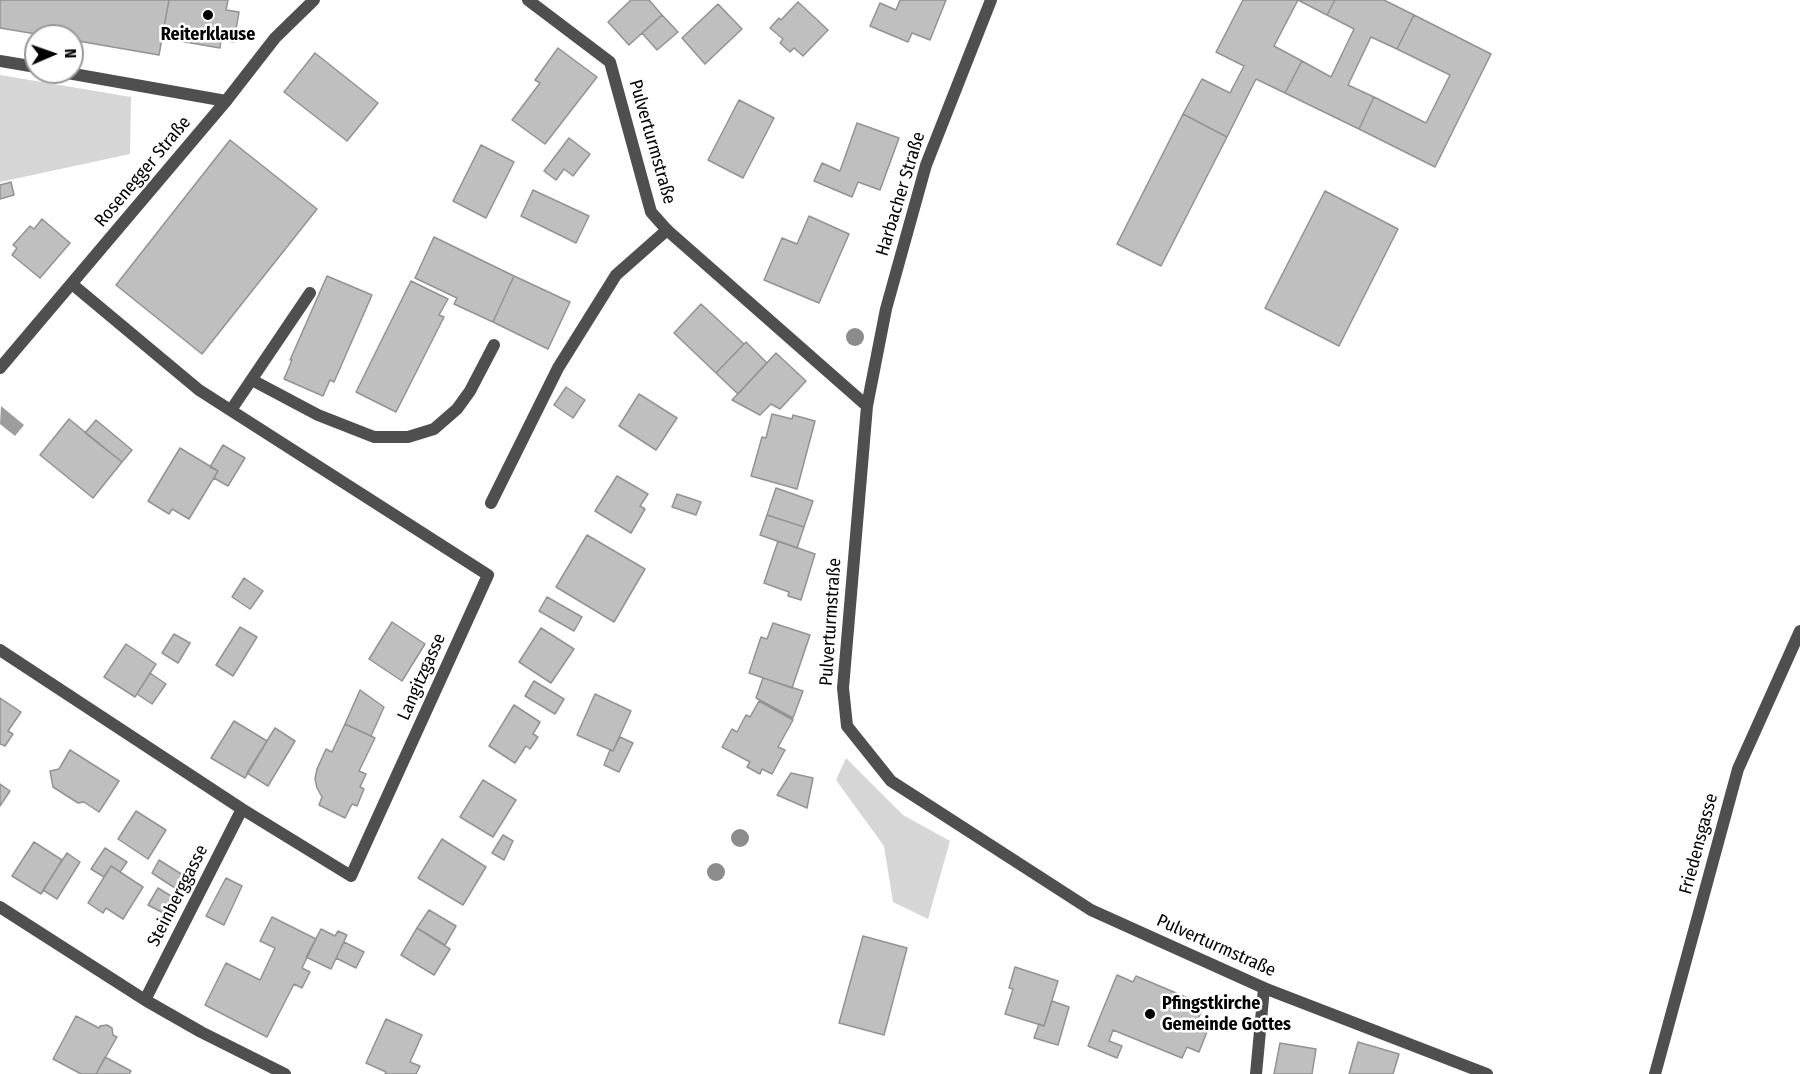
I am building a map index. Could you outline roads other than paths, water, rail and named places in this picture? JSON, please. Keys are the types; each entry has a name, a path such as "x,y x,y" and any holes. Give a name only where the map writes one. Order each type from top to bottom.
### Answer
{"street":[{"name":"Rosenegger Straße","path":"0,368 226,101 275,38 314,0"},
{"name":"Pulverturmstraße","path":"528,0 610,62 651,212 668,230 867,406 843,688 848,726 891,781 1091,910 1264,988 1487,1074"},
{"name":"Harbacher Straße","path":"867,406 886,309 926,165 991,0"},
{"path":"0,61 24,65"},
{"path":"84,76 226,101"},
{"path":"491,503 558,368 616,275 668,230"},
{"name":"Langitzgasse","path":"0,650 242,809 351,876 488,574 282,445 199,390 72,284"},
{"path":"231,410 310,293"},
{"path":"252,380 318,415 374,437 408,437 434,429 457,409 470,391 494,345"},
{"name":"Friedensgasse","path":"1655,1074 1738,769 1800,631"},
{"name":"Steinberggasse","path":"145,1000 242,809"},
{"path":"0,907 145,1000 201,1032 285,1074"},
{"path":"1256,1074 1264,988"}],"place":[{"name":"Reiterklause","path":"208,15"},
{"name":"Pfingstkirche Gemeinde Gottes","path":"1150,1014"}]}
